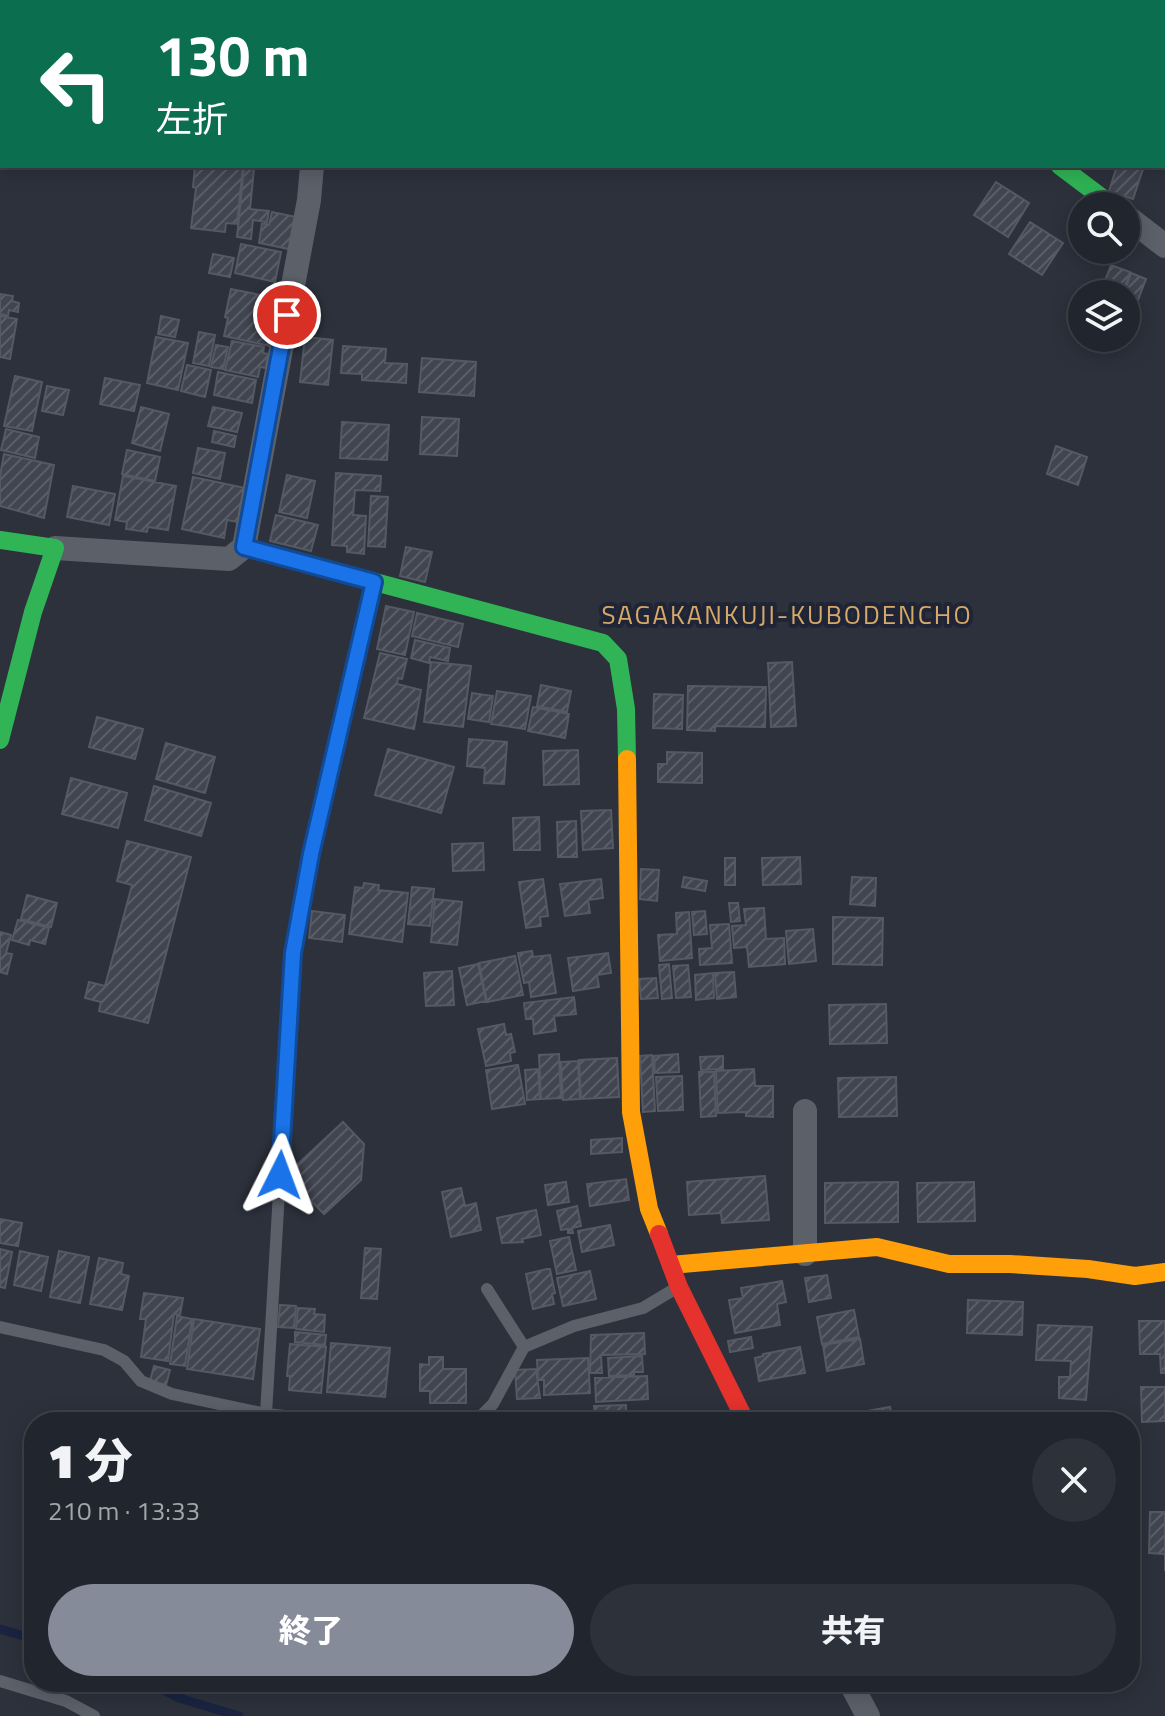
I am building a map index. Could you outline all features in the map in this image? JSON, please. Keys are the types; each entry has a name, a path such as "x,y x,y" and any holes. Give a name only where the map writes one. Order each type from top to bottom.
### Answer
{"street":[{"path":"0,540 55,548 229,559 244,547 309,200 312,168"},
{"path":"1063,168 1094,192"},
{"path":"1140,227 1165,246"},
{"path":"244,547 603,643 618,659 626,709 628,773 631,1112 649,1209 679,1287 741,1412"},
{"path":"0,740 33,612 55,548"},
{"path":"805,1111 805,1254"},
{"path":"671,1265 877,1247 949,1264 1088,1269 1135,1276 1165,1272"},
{"path":"855,1692 868,1716"}],"lane":[{"path":"266,1412 293,953 311,854 374,582"},
{"path":"485,1412 493,1404 524,1347 574,1326 643,1308 679,1287"},
{"path":"487,1289 524,1347"},
{"path":"0,1327 104,1350 124,1361 141,1381 172,1394 257,1412"},
{"path":"0,1681 24,1688"},
{"path":"36,1692 66,1701 94,1716"}],"building":[{"path":"195,168 243,168 237,224 226,223 225,232 191,228 196,188 193,187"},
{"path":"244,168 254,169 250,209 269,211 267,222 253,220 251,239 237,237"},
{"path":"1116,168 1143,168 1135,192 1109,191"},
{"path":"996,182 1029,203 1008,237 974,215"},
{"path":"272,212 296,217 289,249 259,243 262,223 269,225"},
{"path":"1030,222 1063,243 1042,275 1009,254"},
{"path":"241,244 281,252 275,282 235,273"},
{"path":"213,254 234,258 230,277 209,273"},
{"path":"1111,265 1130,272 1127,280 1105,280"},
{"path":"1131,273 1146,279 1140,295 1140,280 1129,280"},
{"path":"231,289 280,299 270,346 224,336"},
{"path":"0,294 13,296 12,301 19,303 18,312 9,310 8,316 0,314"},
{"path":"0,316 17,319 10,359 0,357"},
{"path":"161,316 179,320 175,337 158,334"},
{"path":"199,332 215,335 209,366 193,363"},
{"path":"156,337 188,343 178,390 147,383"},
{"path":"305,337 333,340 328,385 300,382"},
{"path":"232,341 264,347 263,353 268,354 266,368 260,367 258,377 225,370"},
{"path":"216,345 228,347 223,369 211,367"},
{"path":"343,346 386,349 385,363 407,364 406,383 362,380 362,374 341,373"},
{"path":"422,358 476,362 474,396 419,392"},
{"path":"187,365 211,370 205,397 181,391"},
{"path":"218,372 256,380 252,403 214,395"},
{"path":"15,376 42,382 32,431 4,426"},
{"path":"105,378 140,385 134,411 100,404"},
{"path":"47,386 69,390 63,415 42,411"},
{"path":"141,407 169,414 160,451 132,443"},
{"path":"213,407 242,413 237,432 208,426"},
{"path":"422,417 459,419 457,456 420,454"},
{"path":"342,422 389,425 387,460 340,458"},
{"path":"6,429 39,437 35,458 1,450"},
{"path":"214,431 236,436 234,447 212,442"},
{"path":"1056,446 1087,457 1078,485 1047,474"},
{"path":"198,448 225,453 220,479 193,473"},
{"path":"127,450 160,457 155,481 122,474"},
{"path":"4,454 54,465 44,518 0,506"},
{"path":"336,473 381,476 380,491 355,490 353,515 366,516 364,554 347,552 347,546 332,545"},
{"path":"287,475 315,481 307,518 279,512"},
{"path":"123,476 176,486 168,530 148,527 147,532 126,529 127,522 115,520"},
{"path":"193,477 245,488 238,522 227,520 224,538 182,529"},
{"path":"73,486 115,494 109,525 67,517"},
{"path":"371,496 388,497 385,547 368,546"},
{"path":"276,515 318,525 311,551 270,541"},
{"path":"406,547 432,552 425,582 400,576"},
{"path":"386,606 414,612 405,655 377,649"},
{"path":"417,613 463,624 458,647 412,636"},
{"path":"415,640 450,648 448,661 430,657 429,663 411,658"},
{"path":"380,653 407,659 402,679 398,678 397,684 421,690 414,729 364,718"},
{"path":"431,662 471,666 463,727 424,722"},
{"path":"792,662 796,726 771,727 768,663"},
{"path":"541,685 571,691 567,712 537,706"},
{"path":"688,686 766,687 765,727 715,726 715,731 687,730"},
{"path":"497,691 531,696 525,729 491,724"},
{"path":"472,693 493,696 489,722 468,719"},
{"path":"654,694 683,695 682,729 653,728"},
{"path":"533,707 569,714 565,738 528,731"},
{"path":"97,717 143,729 135,759 89,747"},
{"path":"469,739 507,742 504,784 484,783 485,768 467,766"},
{"path":"166,743 215,757 205,793 156,779"},
{"path":"388,749 454,767 441,813 375,795"},
{"path":"578,750 579,784 544,785 543,751"},
{"path":"667,752 702,753 702,783 658,782 658,764 667,764"},
{"path":"71,778 127,793 118,828 62,814"},
{"path":"154,786 211,803 201,836 145,820"},
{"path":"611,810 613,848 583,850 581,811"},
{"path":"539,817 540,850 514,850 513,818"},
{"path":"576,821 577,857 558,857 557,822"},
{"path":"127,841 191,857 148,1023 99,1011 101,1002 85,998 89,982 105,986 132,885 117,881"},
{"path":"483,843 484,870 453,871 452,844"},
{"path":"800,857 801,884 763,885 762,858"},
{"path":"725,858 735,858 735,885 725,885"},
{"path":"641,869 659,870 657,901 640,899"},
{"path":"684,877 707,881 705,891 682,887"},
{"path":"852,877 876,878 875,906 850,904"},
{"path":"543,879 548,916 540,917 541,926 526,928 519,882"},
{"path":"601,879 603,898 588,900 590,913 565,916 560,884"},
{"path":"364,883 379,885 378,890 408,893 402,942 349,934 355,887 363,888"},
{"path":"412,887 434,889 430,926 408,924"},
{"path":"27,895 57,903 51,927 21,919"},
{"path":"435,899 462,902 457,945 431,942"},
{"path":"729,903 738,903 740,921 731,922"},
{"path":"764,908 766,939 784,938 785,964 749,967 747,947 734,948 732,926 746,925 744,909"},
{"path":"312,911 345,915 342,942 309,938"},
{"path":"705,911 707,934 694,935 692,912"},
{"path":"689,912 692,958 660,961 658,935 677,934 676,913"},
{"path":"833,917 883,918 882,965 833,964"},
{"path":"18,920 49,928 45,944 30,940 29,945 12,940"},
{"path":"729,924 732,963 700,965 699,949 712,948 710,925"},
{"path":"813,929 816,961 789,964 786,931"},
{"path":"0,932 11,935 6,953 12,954 7,974 0,972"},
{"path":"532,951 533,957 550,955 556,993 531,997 529,982 524,983 518,953"},
{"path":"608,953 611,973 597,975 599,987 573,991 568,958"},
{"path":"515,956 523,995 487,1002 479,963"},
{"path":"478,964 486,1001 467,1005 459,968"},
{"path":"669,964 672,998 662,999 659,965"},
{"path":"688,965 691,997 676,998 673,966"},
{"path":"452,971 454,1005 426,1006 424,973"},
{"path":"734,972 736,997 717,999 715,973"},
{"path":"713,973 714,998 696,1000 695,975"},
{"path":"656,978 658,998 641,999 639,979"},
{"path":"574,997 576,1014 554,1016 556,1031 534,1034 533,1019 526,1019 524,1003"},
{"path":"886,1004 887,1043 830,1044 829,1005"},
{"path":"504,1024 506,1035 511,1034 515,1052 510,1053 511,1061 486,1066 478,1029"},
{"path":"559,1054 561,1098 541,1099 539,1055"},
{"path":"678,1054 679,1072 655,1073 654,1056"},
{"path":"652,1055 655,1111 643,1112 640,1056"},
{"path":"723,1056 723,1069 701,1070 700,1057"},
{"path":"617,1058 619,1097 581,1099 579,1060"},
{"path":"578,1061 580,1099 563,1100 561,1062"},
{"path":"518,1065 525,1104 492,1109 486,1070"},
{"path":"538,1069 540,1099 527,1100 525,1070"},
{"path":"754,1069 755,1086 773,1086 773,1117 746,1116 746,1112 718,1113 716,1071"},
{"path":"699,1072 714,1072 716,1116 701,1117"},
{"path":"682,1076 683,1110 658,1111 656,1077"},
{"path":"896,1077 897,1116 839,1117 838,1078"},
{"path":"343,1122 364,1144 361,1180 324,1214 286,1175"},
{"path":"622,1138 622,1152 591,1154 591,1140"},
{"path":"765,1176 769,1220 722,1223 721,1213 689,1215 687,1182"},
{"path":"626,1179 629,1200 590,1206 587,1184"},
{"path":"566,1182 569,1202 548,1205 545,1185"},
{"path":"898,1182 898,1222 825,1223 825,1183"},
{"path":"974,1182 975,1221 918,1222 917,1183"},
{"path":"461,1188 465,1206 476,1203 481,1230 451,1237 442,1192"},
{"path":"577,1206 581,1226 572,1228 573,1233 568,1233 568,1229 561,1230 557,1211"},
{"path":"536,1210 541,1235 522,1239 523,1242 502,1243 497,1218"},
{"path":"0,1219 22,1223 18,1246 0,1243"},
{"path":"610,1225 614,1245 582,1252 578,1231"},
{"path":"569,1237 576,1270 557,1274 550,1241"},
{"path":"365,1248 381,1249 377,1299 361,1298"},
{"path":"0,1249 12,1252 5,1288 0,1287"},
{"path":"20,1251 48,1257 41,1291 14,1285"},
{"path":"59,1251 89,1257 80,1303 50,1297"},
{"path":"99,1258 123,1263 121,1274 129,1276 122,1310 90,1304"},
{"path":"550,1269 555,1293 552,1294 554,1304 533,1309 526,1274"},
{"path":"590,1271 596,1299 563,1306 557,1278"},
{"path":"827,1275 831,1298 809,1302 805,1278"},
{"path":"782,1281 786,1302 777,1304 780,1325 735,1333 729,1300 743,1298 741,1288"},
{"path":"144,1293 183,1298 180,1315 174,1314 168,1361 141,1357 146,1319 140,1319"},
{"path":"968,1300 1023,1302 1022,1335 967,1333"},
{"path":"280,1305 296,1306 294,1328 278,1327"},
{"path":"298,1308 315,1309 314,1314 325,1315 324,1332 296,1329"},
{"path":"854,1310 859,1337 822,1344 817,1317"},
{"path":"177,1316 192,1319 185,1366 170,1364"},
{"path":"194,1319 260,1329 253,1379 187,1369"},
{"path":"1139,1321 1165,1321 1165,1373 1161,1373 1160,1354 1140,1354"},
{"path":"1038,1325 1092,1327 1086,1400 1059,1398 1059,1377 1070,1377 1071,1361 1036,1360"},
{"path":"295,1332 326,1335 325,1345 295,1342"},
{"path":"644,1333 645,1354 601,1355 602,1373 590,1373 591,1335"},
{"path":"751,1337 753,1348 730,1352 728,1341"},
{"path":"860,1339 864,1364 827,1371 823,1345"},
{"path":"331,1343 390,1348 385,1397 327,1392"},
{"path":"290,1344 326,1347 321,1393 289,1390"},
{"path":"800,1347 805,1373 759,1381 755,1358"},
{"path":"642,1356 643,1372 609,1376 608,1358"},
{"path":"429,1357 443,1357 443,1369 466,1369 466,1403 430,1403 430,1391 420,1391 420,1364 429,1365"},
{"path":"588,1358 590,1393 544,1395 544,1380 538,1380 537,1360"},
{"path":"154,1366 170,1370 166,1385 150,1381"},
{"path":"536,1369 540,1398 517,1399 515,1370"},
{"path":"647,1376 648,1399 596,1402 595,1378"},
{"path":"1141,1387 1165,1387 1165,1421 1142,1422"},
{"path":"626,1405 626,1412 594,1412 594,1406"},
{"path":"890,1407 891,1412 861,1412"},
{"path":"1150,1512 1165,1512 1165,1554 1149,1553"}],"waterway":[{"path":"0,1629 24,1636"},
{"path":"168,1692 239,1716"}],"traffic: fast":[{"path":"1063,168 1094,192"},
{"path":"0,540 55,548 33,612 0,740"},
{"path":"244,547 603,643 618,659 626,709 627,759"}],"traffic: slow":[{"path":"627,759 631,1112 649,1209 659,1234"},
{"path":"671,1265 877,1247 949,1264 1088,1269 1135,1276 1165,1272"}],"traffic: jam":[{"path":"659,1234 679,1287 741,1412"}],"district":[{"name":"SAGAKANKUJI-KUBODENCHO","path":"787,615"}],"route":[{"path":"280,1175 293,953 311,854 374,582 244,547 287,315"}]}
